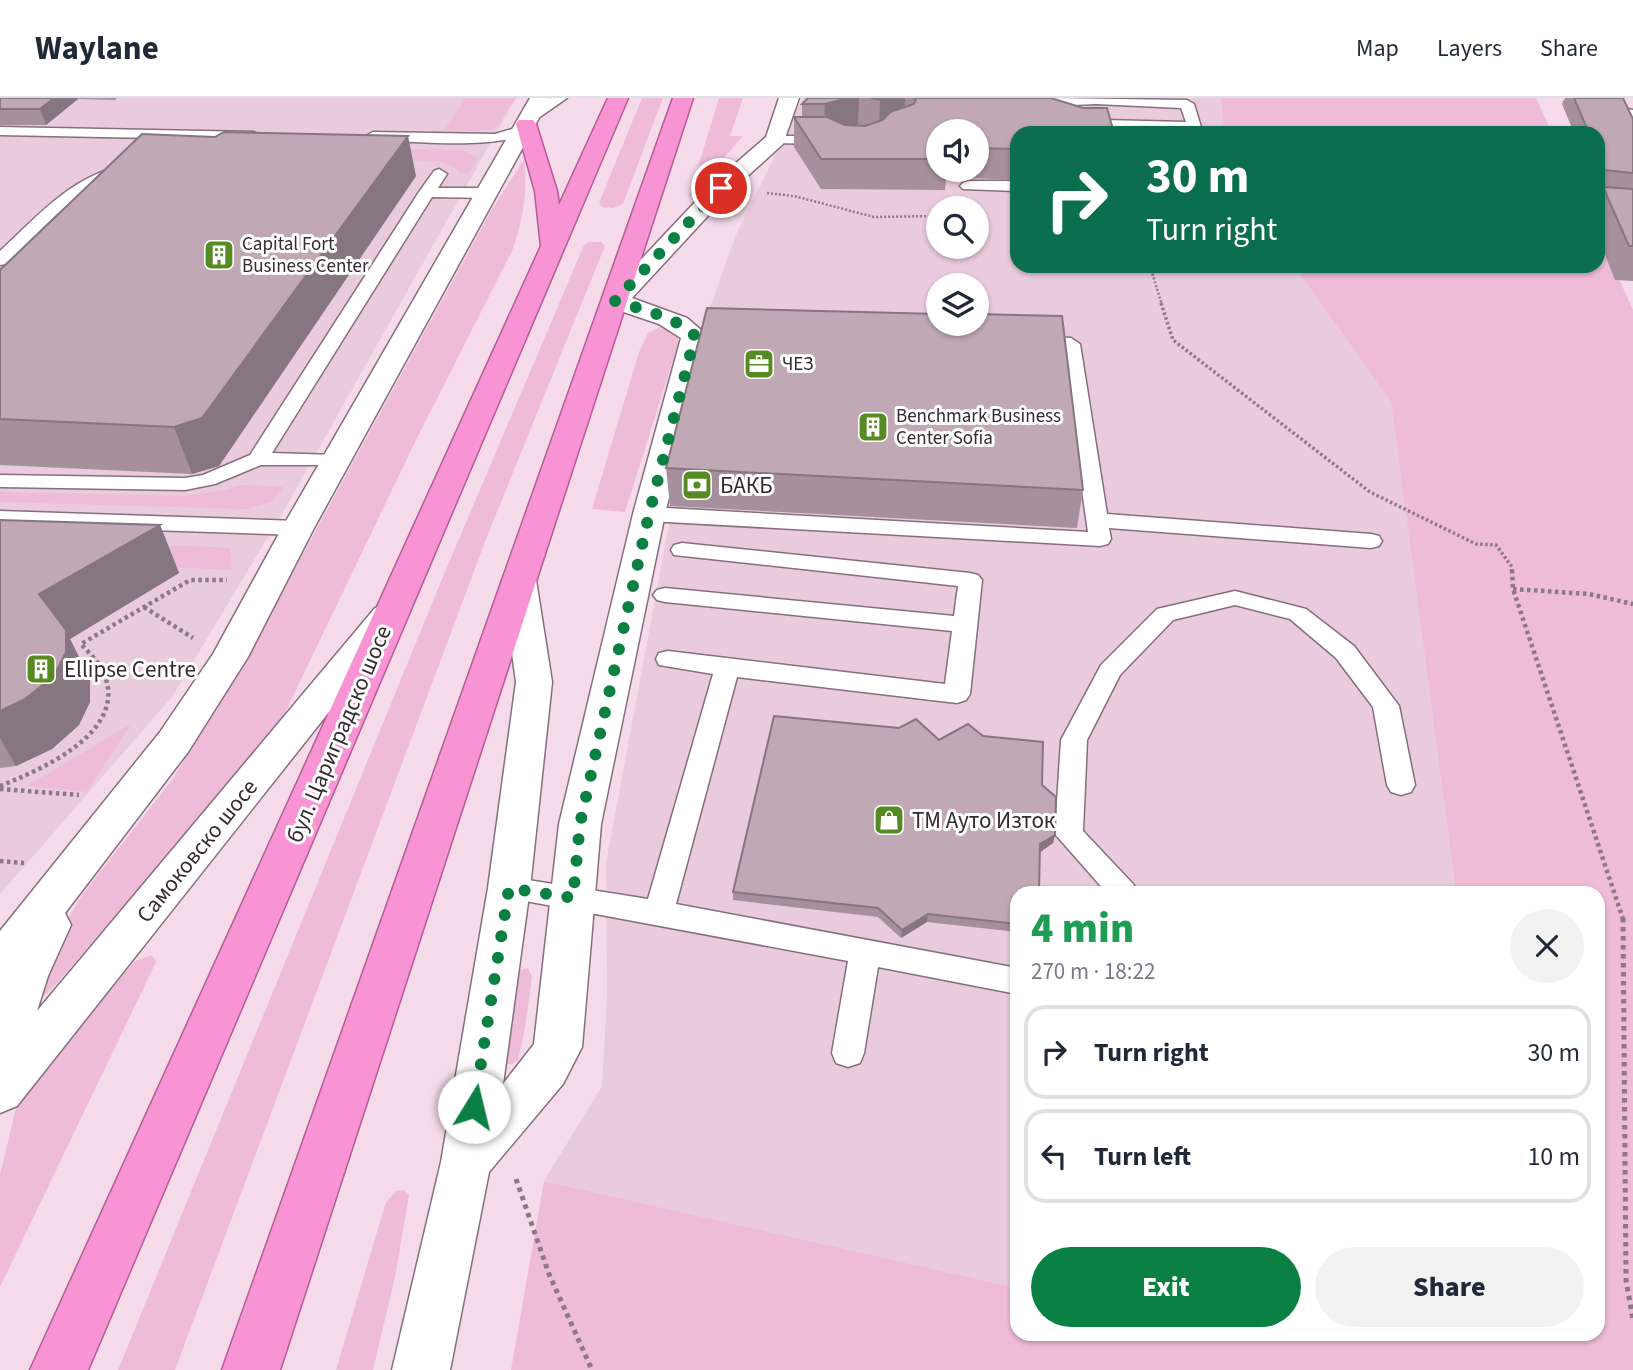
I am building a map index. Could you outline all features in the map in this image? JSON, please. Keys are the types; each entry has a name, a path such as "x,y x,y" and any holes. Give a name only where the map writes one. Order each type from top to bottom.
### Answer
{"highway":[{"name":"бул. Цариградско шосе","path":"59,1370 232,985 392,609 618,98"},
{"path":"251,1370 683,98"},
{"path":"521,131 538,157 546,191 552,246"}],"street":[{"path":"0,964 181,731 230,657 298,528 540,98"},
{"path":"466,1161 546,1069 558,1047 580,824 649,514 704,336 673,321 615,301 721,188 776,140 786,99"},
{"path":"421,1370 466,1161 509,888 534,682 519,580"},
{"name":"Самоковско шосе","path":"0,1091 392,609"},
{"path":"0,1054 25,976 74,869"}],"lane":[{"path":"358,139 491,144 504,147 560,98"},
{"path":"1020,103 1096,100 1187,104 1194,126"},
{"path":"1633,114 1628,113 1633,125"},
{"path":"1104,124 1134,126"},
{"path":"0,131 265,137"},
{"path":"358,139 495,138 521,131"},
{"path":"776,140 835,136 845,148"},
{"path":"0,260 88,180 112,170 150,167"},
{"path":"258,459 439,174"},
{"path":"968,186 1010,186"},
{"path":"427,192 486,194"},
{"path":"649,514 1100,539 1071,344 1016,343"},
{"path":"0,481 185,484 208,480 258,459 336,461"},
{"path":"0,518 298,528"},
{"path":"1097,520 1371,541"},
{"path":"668,659 957,694 970,580 682,550"},
{"path":"665,595 965,625"},
{"path":"1117,886 1069,834 1074,740 1110,671 1165,614 1235,598 1298,614 1345,652 1386,706 1401,785"},
{"path":"659,913 727,668"},
{"path":"509,888 659,913 1010,980"},
{"path":"848,1053 865,952"}],"path":[{"path":"721,188 794,196 874,217 926,216"},
{"path":"1152,273 1174,340 1370,492 1476,544 1496,545 1512,567 1513,589 1623,915 1626,1280 1633,1320"},
{"path":"0,788 24,778 90,736 106,714 109,678 98,659 81,644 190,580 211,580"},
{"path":"1513,589 1589,594 1633,604"},
{"path":"144,607 199,642"},
{"path":"0,788 86,795"},
{"path":"466,1161 518,1179 549,1274 592,1370"}],"shaded area":[{"path":"0,98 516,98 283,512 172,697 0,894"},
{"path":"466,98 516,98 495,128 477,131 444,130"},
{"path":"642,98 663,98 623,204 613,208 602,207 599,203"},
{"path":"719,98 743,98 730,136 743,136 689,197"},
{"path":"803,98 1221,98 1223,126 1010,126 1010,273 1299,273 1391,402 1455,886 1010,886 1010,1286 544,1181 602,1086 607,996 606,863 670,519 657,510 701,333 736,235"},
{"path":"1221,98 1536,98 1549,126 1223,126"},
{"path":"148,143 462,150 478,158 469,173 459,172 455,167 437,161 137,153"},
{"path":"524,159 524,206 512,251 416,440 282,719 224,791 48,993 38,999 35,974 82,895 172,780 231,685 491,211"},
{"path":"601,242 605,246 486,539 175,1370 118,1370 442,579 584,245"},
{"path":"1605,248 1633,310 1633,1370 511,1370 544,1181 1010,1286 1010,1341 1605,1341 1605,886 1455,886 1391,402 1299,273 1605,273"},
{"path":"663,326 678,335 678,344 625,512 592,509 639,352 648,333"},
{"path":"242,485 284,487 273,501 246,509 0,502 0,492 184,496"},
{"path":"165,545 230,548 232,570 150,566"},
{"path":"131,724 86,792 27,786"},
{"path":"152,955 156,962 0,1287 0,1175 18,1100 42,1064 135,961"},
{"path":"528,968 532,977 518,1060 505,1064 516,971"},
{"path":"404,1190 409,1195 395,1277 373,1370 336,1370 386,1202 396,1191"}],"building":[{"path":"0,98 54,98 40,109 0,109"},
{"path":"808,98 848,98 825,104 802,104"},
{"path":"913,98 1051,98 1083,108 1107,108 1112,126 1010,126 1010,149 989,148 989,119 926,119 926,159 821,159 794,117 827,117 845,125 865,126 883,120 890,112 914,104 916,99"},
{"path":"1574,98 1623,98 1633,119 1633,173 1605,170 1605,126 1586,126"},
{"name":"Capital Fort Business Center","path":"224,132 408,136 202,418 174,427 0,419 0,270 142,134 215,137"},
{"path":"1605,187 1633,189 1633,246 1629,246"},
{"name":"Benchmark Business Center Sofia","path":"707,308 926,314 926,336 989,336 989,314 1062,316 1083,490 666,468"},
{"path":"0,520 160,525 39,594 66,630 66,652 54,676 25,699 0,711"},
{"path":"774,716 899,728 916,719 939,740 968,724 983,736 1043,742 1042,785 1056,797 1055,835 1040,844 1039,886 1010,886 1010,923 928,914 902,930 878,908 733,892"}],"place":[{"name":"Capital Fort Business Center","path":"219,255"},
{"name":"ЧЕЗ","path":"759,364"},
{"name":"Benchmark Business Center Sofia","path":"873,427"},
{"name":"БАКБ","path":"697,485"},
{"name":"Ellipse Centre","path":"41,669"},
{"name":"ТМ Ауто Изток","path":"889,820"}],"route":[{"path":"474,1107 509,888 573,898 580,824 649,514 695,336 686,327 673,321 615,301 721,188"}]}
